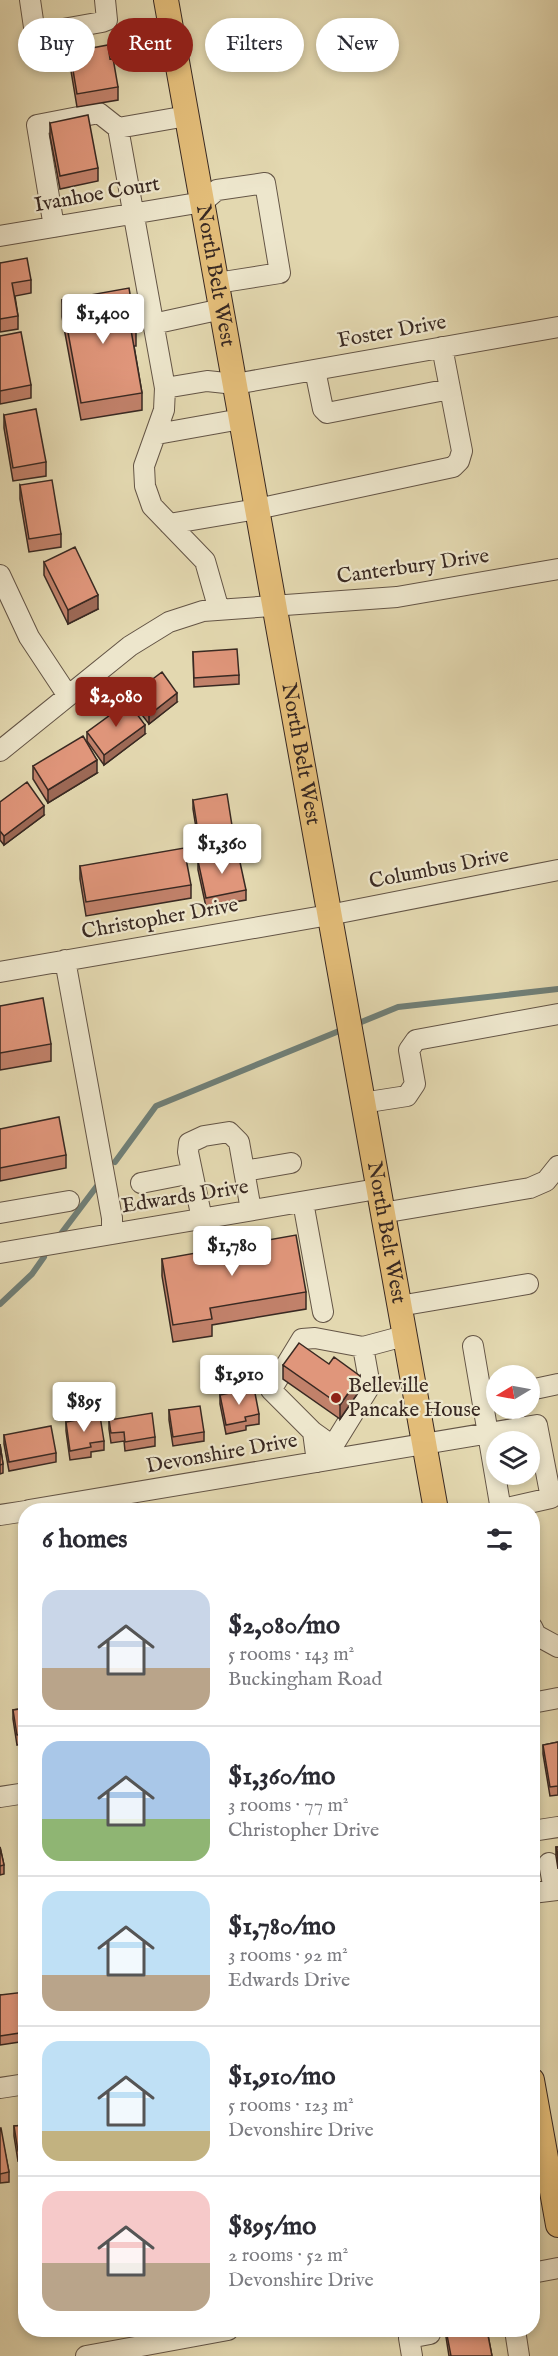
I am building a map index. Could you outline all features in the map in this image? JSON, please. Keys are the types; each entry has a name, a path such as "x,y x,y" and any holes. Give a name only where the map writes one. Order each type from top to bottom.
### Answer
{"main road":[{"name":"North Belt West","path":"166,0 435,1503"},
{"path":"540,2123 558,2225"}],"street":[{"path":"30,0 35,34 107,20 105,0"},
{"path":"54,227 36,124 99,113 118,128 165,388 164,410 144,466 145,486 152,506 205,561 219,610"},
{"path":"118,128 187,116"},
{"name":"Ivanhoe Court","path":"0,236 203,202 217,190 265,183 280,273 217,283"},
{"path":"153,324 222,309"},
{"name":"Foster Drive","path":"165,388 207,381 235,384 558,327"},
{"path":"170,524 257,509 453,466 459,461 462,451 442,347"},
{"path":"315,370 323,409 327,413 450,389"},
{"path":"157,434 241,419"},
{"name":"Canterbury Drive","path":"0,751 130,646 169,622 203,611 397,597 558,569"},
{"path":"0,575 28,637 68,696"},
{"name":"Columbus Drive","path":"328,915 558,870"},
{"name":"Christopher Drive","path":"0,972 328,915"},
{"path":"65,960 110,1206 112,1234"},
{"path":"362,1103 407,1096 415,1084 409,1050 416,1040 558,1014"},
{"path":"202,1219 192,1173 189,1143 204,1136 229,1132 239,1142 251,1210"},
{"path":"244,1170 291,1162"},
{"path":"382,1213 530,1188 546,1181 558,1166"},
{"path":"141,1183 192,1173"},
{"name":"Edwards Drive","path":"0,1254 377,1190"},
{"path":"0,1213 69,1201"},
{"path":"303,1202 323,1312"},
{"path":"399,1306 528,1284"},
{"path":"363,1347 370,1386 336,1441 327,1442 313,1432 271,1390 303,1339 315,1338 363,1347 404,1336"},
{"path":"473,1346 486,1388"},
{"path":"540,1388 558,1384"},
{"name":"Devonshire Drive","path":"500,1431 537,1425 538,1431"},
{"path":"313,1432 317,1462"},
{"name":"Devonshire Drive","path":"74,1503 486,1433"},
{"name":"Devonshire Drive","path":"531,1503 551,1498 540,1441"},
{"path":"497,1485 501,1503"},
{"name":"Devonshire Drive","path":"0,1515 18,1512"},
{"path":"540,1637 558,1647"},
{"path":"540,1701 558,1698"},
{"path":"0,1797 18,1794"},
{"path":"540,1830 558,1827"},
{"path":"540,1892 556,1890 549,1863"},
{"path":"0,2088 18,2085"},
{"path":"540,2271 558,2268"},
{"path":"86,2356 190,2337"},
{"path":"412,2356 409,2338 414,2337"},
{"path":"516,2337 519,2356"}],"building":[{"path":"107,45 107,72 115,72 118,87 77,94 73,72 95,72 95,47"},
{"path":"88,115 98,168 60,176 50,123"},
{"path":"27,258 31,280 12,283 18,316 0,319 0,263"},
{"path":"129,288 136,329 131,330 142,393 81,403 62,300"},
{"path":"21,332 31,385 0,391 0,336"},
{"path":"36,409 46,462 13,468 4,415"},
{"path":"52,480 61,534 29,539 20,485"},
{"path":"75,547 98,595 68,610 44,562"},
{"path":"237,649 239,675 194,678 193,652"},
{"path":"162,672 177,693 149,715 133,694"},
{"path":"128,702 145,725 104,755 87,732"},
{"path":"83,736 97,760 48,790 33,766"},
{"path":"27,782 44,806 4,836 0,831 0,802"},
{"path":"227,794 233,832 199,838 193,800"},
{"path":"184,848 191,885 86,902 80,866"},
{"path":"238,853 246,890 206,898 198,861"},
{"path":"43,998 51,1044 0,1053 0,1006"},
{"path":"59,1117 66,1155 0,1168 0,1129"},
{"path":"296,1235 306,1292 210,1308 212,1319 173,1325 162,1259"},
{"path":"299,1343 329,1364 334,1357 360,1376 340,1405 283,1365"},
{"path":"254,1388 259,1414 245,1417 246,1421 226,1425 220,1395"},
{"path":"200,1406 204,1432 173,1437 169,1410"},
{"path":"152,1413 155,1437 125,1442 124,1432 111,1433 109,1420"},
{"path":"100,1416 104,1441 90,1443 91,1447 70,1451 66,1422"},
{"path":"51,1426 56,1453 9,1462 4,1435"},
{"path":"0,1444 3,1464 0,1465"},
{"path":"18,1709 18,1735 17,1735 13,1710"},
{"path":"558,1742 558,1786 550,1787 543,1745"},
{"path":"0,1847 4,1865 0,1866"},
{"path":"18,1993 18,2033 0,2036 0,1995"},
{"path":"14,2126 18,2126 18,2151"},
{"path":"0,2128 9,2172 0,2174"},
{"path":"447,2337 488,2337 492,2356 451,2356"}],"waterway":[{"path":"354,1025 398,1007 558,989"},
{"path":"115,1162 156,1106 344,1029"},
{"path":"60,1235 100,1182"},
{"path":"0,1304 32,1274 44,1257"}],"place":[{"name":"Belleville Pancake House","path":"336,1398"}]}
